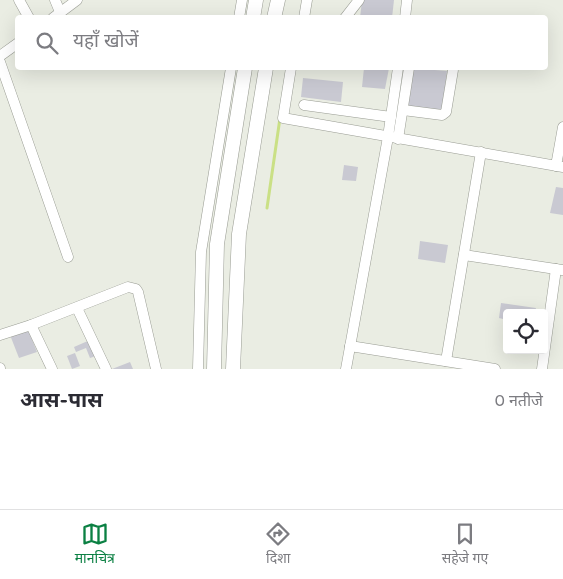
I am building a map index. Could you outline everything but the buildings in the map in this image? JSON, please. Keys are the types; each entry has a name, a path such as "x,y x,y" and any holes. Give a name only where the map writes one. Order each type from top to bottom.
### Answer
{"main road":[{"path":"254,15 256,0"},
{"path":"275,15 278,0"},
{"path":"214,369 217,244 245,70"},
{"path":"233,369 239,234 266,70"}],"street":[{"path":"19,0 26,15"},
{"path":"55,0 57,15 77,0"},
{"path":"240,15 242,0"},
{"path":"300,15 302,0"},
{"path":"304,15 307,0"},
{"path":"347,15 359,0"},
{"path":"405,15 407,0"},
{"path":"0,56 15,45"},
{"path":"0,62 68,257"},
{"path":"198,369 201,252 231,70"},
{"path":"291,70 283,118 559,166 563,127"},
{"path":"393,138 391,117 398,70"},
{"path":"346,369 393,138 403,110 409,70"},
{"path":"403,110 442,115 446,112 453,70"},
{"path":"304,105 391,117"},
{"path":"446,361 481,152"},
{"path":"464,255 560,270 542,369"},
{"path":"0,335 77,308 128,287 136,289 156,369"},
{"path":"77,308 106,369"},
{"path":"31,325 52,369"},
{"path":"350,346 495,369"}],"waterway":[{"path":"267,208 280,118"}]}
